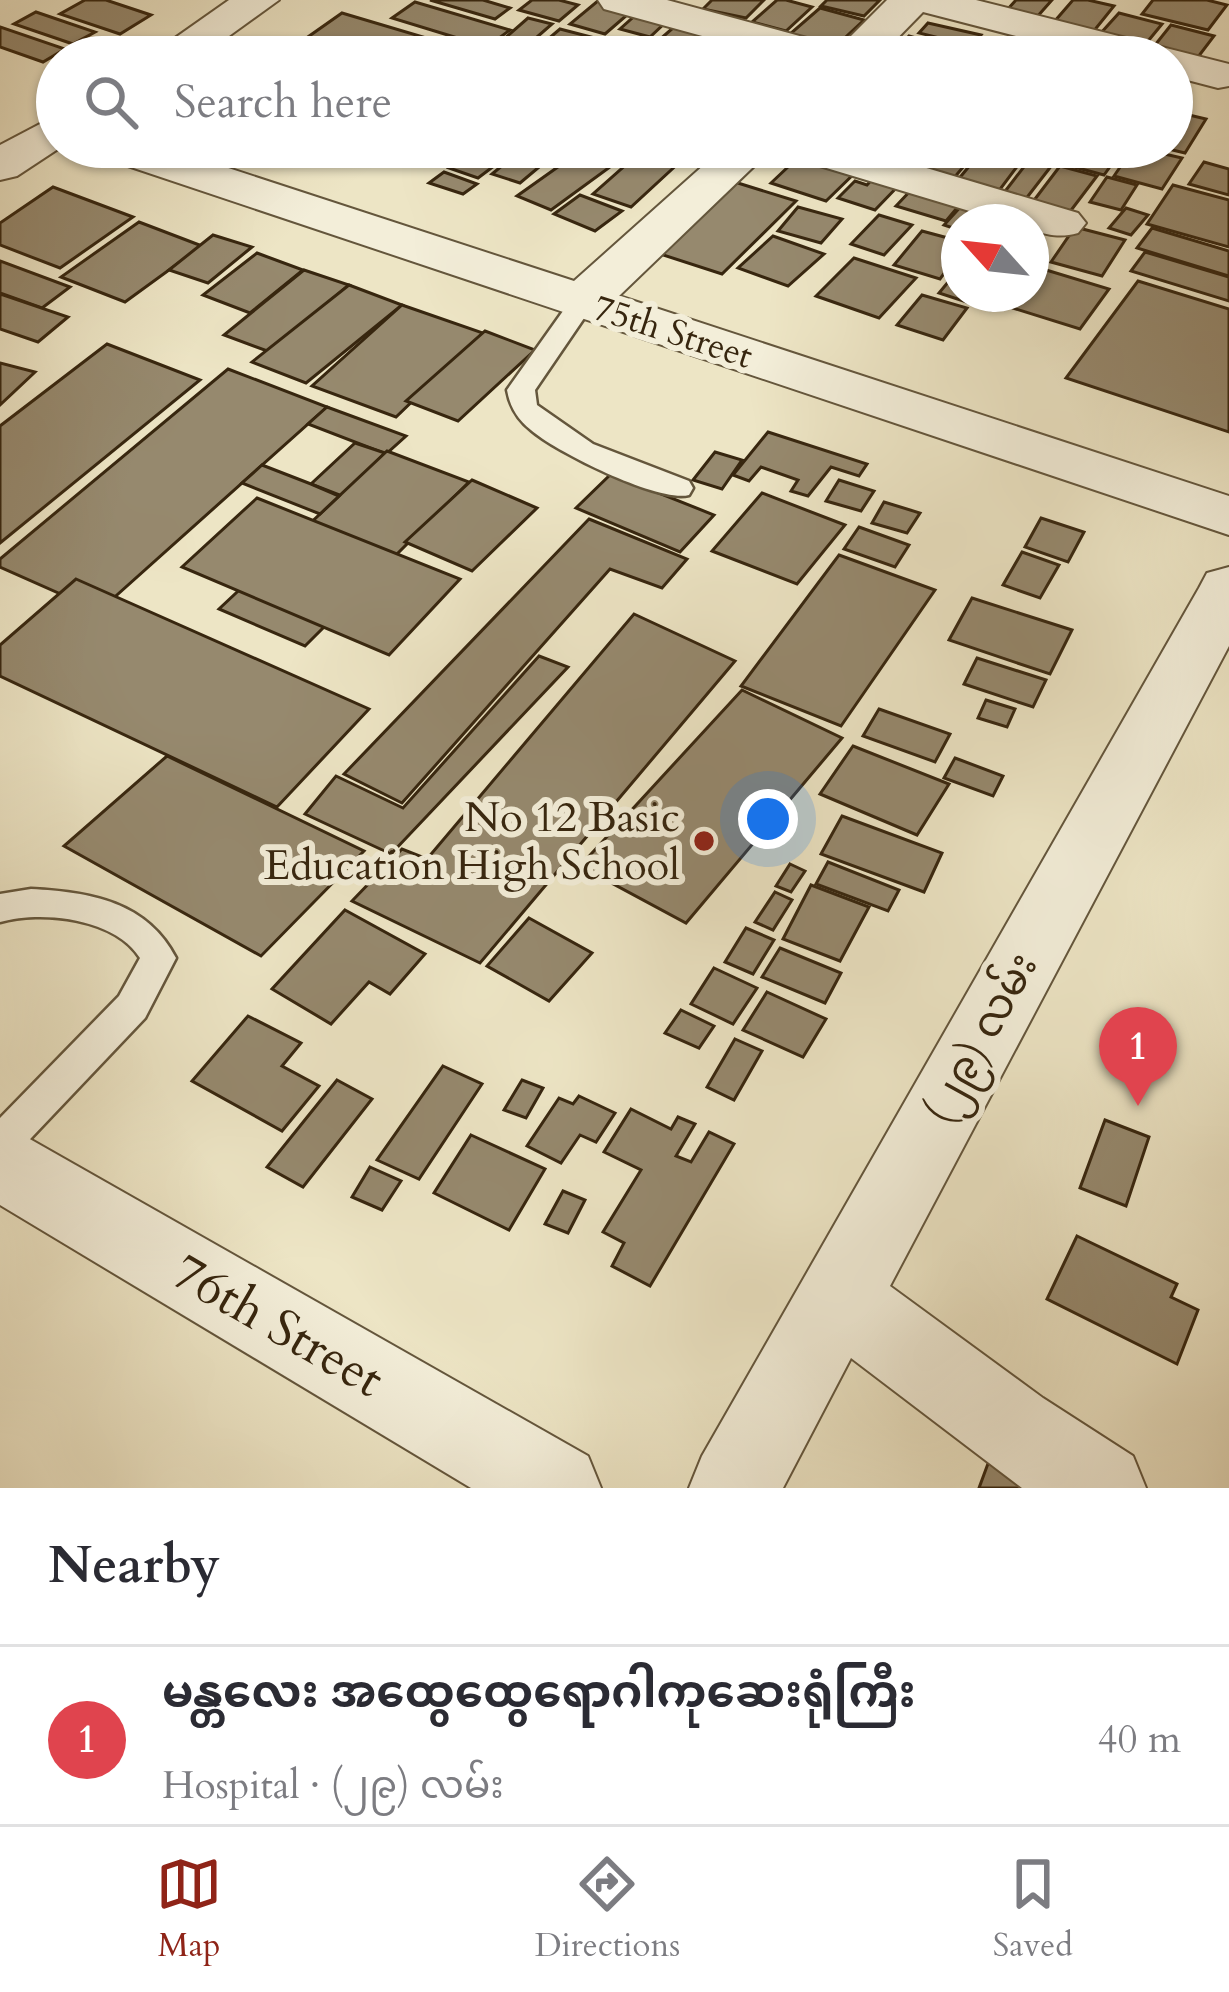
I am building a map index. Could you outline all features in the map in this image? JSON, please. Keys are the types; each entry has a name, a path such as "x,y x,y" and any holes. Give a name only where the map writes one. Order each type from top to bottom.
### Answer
{"street":[{"path":"202,36 258,0"},
{"path":"619,0 751,36"},
{"path":"876,36 911,0"},
{"path":"926,0 1066,36"},
{"path":"1193,68 1218,75"},
{"path":"0,107 36,120"},
{"path":"0,166 36,142"},
{"name":"75th Street","path":"180,168 1229,516"},
{"path":"582,302 728,168"},
{"path":"875,168 1060,224"},
{"name":"(၂၉) လမ်း","path":"734,1488 1229,588"},
{"name":"76th Street","path":"6,1171 556,1488"},
{"path":"838,1298 1012,1429 1101,1488"}],"lane":[{"path":"582,302 521,390 518,404 525,416 549,433 679,488"},
{"path":"0,908 15,901 74,906 143,934 158,958 132,1006 6,1171"}],"building":[{"path":"85,0 106,0 151,15 120,34 60,14"},
{"path":"430,0 483,0 510,8 495,19"},
{"path":"532,0 578,5 559,21 519,10"},
{"path":"599,0 634,9 605,34 570,24"},
{"path":"712,0 764,0 746,18 703,9"},
{"path":"777,0 812,7 786,31 752,22"},
{"path":"827,0 880,0 864,16 821,6"},
{"path":"1016,0 1052,0 1036,18 1007,10"},
{"path":"1073,0 1114,6 1093,32 1054,22"},
{"path":"1153,0 1207,0 1227,5 1208,30 1142,14"},
{"path":"415,2 510,30 502,36 451,36 392,18"},
{"path":"820,8 864,20 847,36 790,34"},
{"path":"36,12 95,32 49,36 14,24"},
{"path":"342,13 420,36 309,36"},
{"path":"638,13 667,21 651,36 620,29"},
{"path":"1119,13 1162,24 1152,36 1100,34"},
{"path":"528,18 552,24 538,36 507,36"},
{"path":"681,21 720,32 715,36 664,36"},
{"path":"928,23 981,35 931,36 919,33"},
{"path":"1171,25 1214,36 1195,61 1193,36 1162,36"},
{"path":"0,27 36,39 36,60 0,47"},
{"path":"560,29 587,36 552,36"},
{"path":"1193,116 1206,119 1193,140"},
{"path":"1204,162 1229,169 1229,195 1189,184"},
{"path":"449,168 491,168 478,178"},
{"path":"499,168 538,168 520,183 492,174"},
{"path":"556,168 609,168 551,210 517,196"},
{"path":"622,168 673,168 631,207 593,194"},
{"path":"787,168 860,168 826,201 771,183"},
{"path":"930,168 962,168 953,179 927,172"},
{"path":"968,168 1016,168 998,192 957,181"},
{"path":"1023,168 1050,168 1025,200 1003,194"},
{"path":"1058,168 1097,176 1069,213 1032,203"},
{"path":"1078,168 1109,168 1104,175"},
{"path":"1120,168 1176,168 1162,189 1114,176"},
{"path":"444,172 477,184 463,194 429,183"},
{"path":"877,174 902,182 875,210 838,198 855,181 867,185"},
{"path":"1107,177 1137,185 1121,210 1090,202"},
{"path":"725,179 796,201 722,274 651,251"},
{"path":"1173,185 1229,200 1229,247 1147,224"},
{"path":"53,187 133,217 60,268 0,245 0,223"},
{"path":"914,187 962,202 941,204 941,220 896,206"},
{"path":"580,195 622,211 595,231 554,214"},
{"path":"798,207 842,219 821,243 778,231"},
{"path":"1126,208 1148,215 1131,235 1109,228"},
{"path":"879,215 912,225 884,255 851,244"},
{"path":"139,222 202,246 125,302 61,277"},
{"path":"1075,227 1125,240 1102,276 1051,262"},
{"path":"1152,228 1229,251 1229,276 1137,248"},
{"path":"922,231 941,236 940,279 894,265"},
{"path":"213,235 252,247 208,283 169,270"},
{"path":"773,236 824,254 788,286 738,268"},
{"path":"1145,252 1229,277 1229,301 1131,271"},
{"path":"257,253 303,270 250,313 203,295"},
{"path":"854,258 916,278 879,318 816,296"},
{"path":"0,261 70,287 42,308 0,293"},
{"path":"304,270 349,285 270,352 224,335"},
{"path":"1049,271 1109,289 1080,329 1025,312 1049,312"},
{"path":"1138,281 1229,309 1229,432 1066,378"},
{"path":"349,285 402,305 306,383 252,362"},
{"path":"0,294 68,317 38,342 0,329"},
{"path":"922,295 941,300 941,312 964,312 943,340 897,325"},
{"path":"402,305 483,333 396,417 312,386"},
{"path":"485,331 535,350 458,421 406,401"},
{"path":"107,344 200,380 0,543 0,426"},
{"path":"0,363 35,372 0,405"},
{"path":"228,369 327,407 99,611 0,567 0,559"},
{"path":"327,407 406,436 386,454 308,424"},
{"path":"768,432 867,464 859,476 831,467 808,496 791,491 798,480 761,467 749,481 733,475"},
{"path":"355,443 385,453 342,496 311,484"},
{"path":"387,451 469,482 305,646 219,609"},
{"path":"715,452 742,460 722,489 693,480"},
{"path":"262,465 339,496 320,514 242,483"},
{"path":"611,474 714,515 680,552 576,508"},
{"path":"472,480 537,508 472,571 405,542"},
{"path":"839,480 874,491 861,511 826,501"},
{"path":"762,493 845,525 797,584 712,551"},
{"path":"257,498 460,579 389,655 182,567"},
{"path":"884,502 920,513 907,533 872,523"},
{"path":"1041,518 1084,532 1068,562 1025,547"},
{"path":"589,519 687,559 662,588 610,569 402,803 344,774"},
{"path":"859,527 909,545 895,567 844,549"},
{"path":"1022,552 1059,565 1040,598 1003,585"},
{"path":"839,555 935,590 841,726 741,686"},
{"path":"76,579 369,709 277,807 0,676 0,645"},
{"path":"972,598 1072,630 1050,674 949,640"},
{"path":"634,614 735,661 480,963 352,901 402,849 427,859"},
{"path":"539,656 568,667 391,854 305,814 336,776 403,808"},
{"path":"977,658 1046,680 1033,707 964,684"},
{"path":"742,690 842,738 686,923 580,866"},
{"path":"986,700 1015,709 1007,727 978,718"},
{"path":"879,709 950,734 935,762 863,736"},
{"path":"853,746 949,784 917,835 820,794"},
{"path":"167,756 364,851 261,956 64,846"},
{"path":"955,758 1003,776 993,796 944,778"},
{"path":"842,816 942,853 924,892 821,854"},
{"path":"828,862 899,890 888,911 816,884"},
{"path":"790,864 805,871 791,892 776,886"},
{"path":"811,885 869,907 840,961 783,939"},
{"path":"775,892 792,900 773,930 755,922"},
{"path":"345,910 425,954 390,994 369,982 331,1024 272,989"},
{"path":"529,918 592,953 549,1001 487,966"},
{"path":"746,928 774,940 753,974 725,962"},
{"path":"780,948 841,973 825,1003 762,977"},
{"path":"714,968 757,988 733,1024 691,1004"},
{"path":"767,992 826,1019 803,1057 743,1030"},
{"path":"681,1010 714,1026 699,1048 665,1033"},
{"path":"248,1016 301,1043 282,1066 319,1086 282,1131 192,1081"},
{"path":"735,1039 762,1051 734,1100 707,1087"},
{"path":"443,1066 482,1084 419,1179 377,1160"},
{"path":"337,1080 372,1099 303,1187 267,1167"},
{"path":"522,1080 543,1088 526,1118 504,1110"},
{"path":"579,1096 615,1113 596,1142 580,1135 561,1163 527,1146 559,1098 573,1104"},
{"path":"631,1109 671,1129 678,1117 695,1124 676,1156 691,1162 709,1132 734,1144 650,1286 612,1266 624,1243 603,1232 641,1170 604,1152"},
{"path":"1105,1120 1149,1137 1126,1206 1080,1188"},
{"path":"471,1135 545,1169 509,1230 434,1193"},
{"path":"370,1167 401,1181 382,1210 352,1197"},
{"path":"563,1191 585,1200 568,1233 545,1224"},
{"path":"1077,1236 1177,1284 1171,1297 1198,1310 1177,1364 1047,1299"},
{"path":"993,1450 1074,1488 979,1488"}],"place":[{"name":"No 12 Basic Education High School","path":"704,841"},
{"name":"မန္တလေး အထွေထွေရောဂါကုဆေးရုံကြီး","path":"1138,1106"}]}
